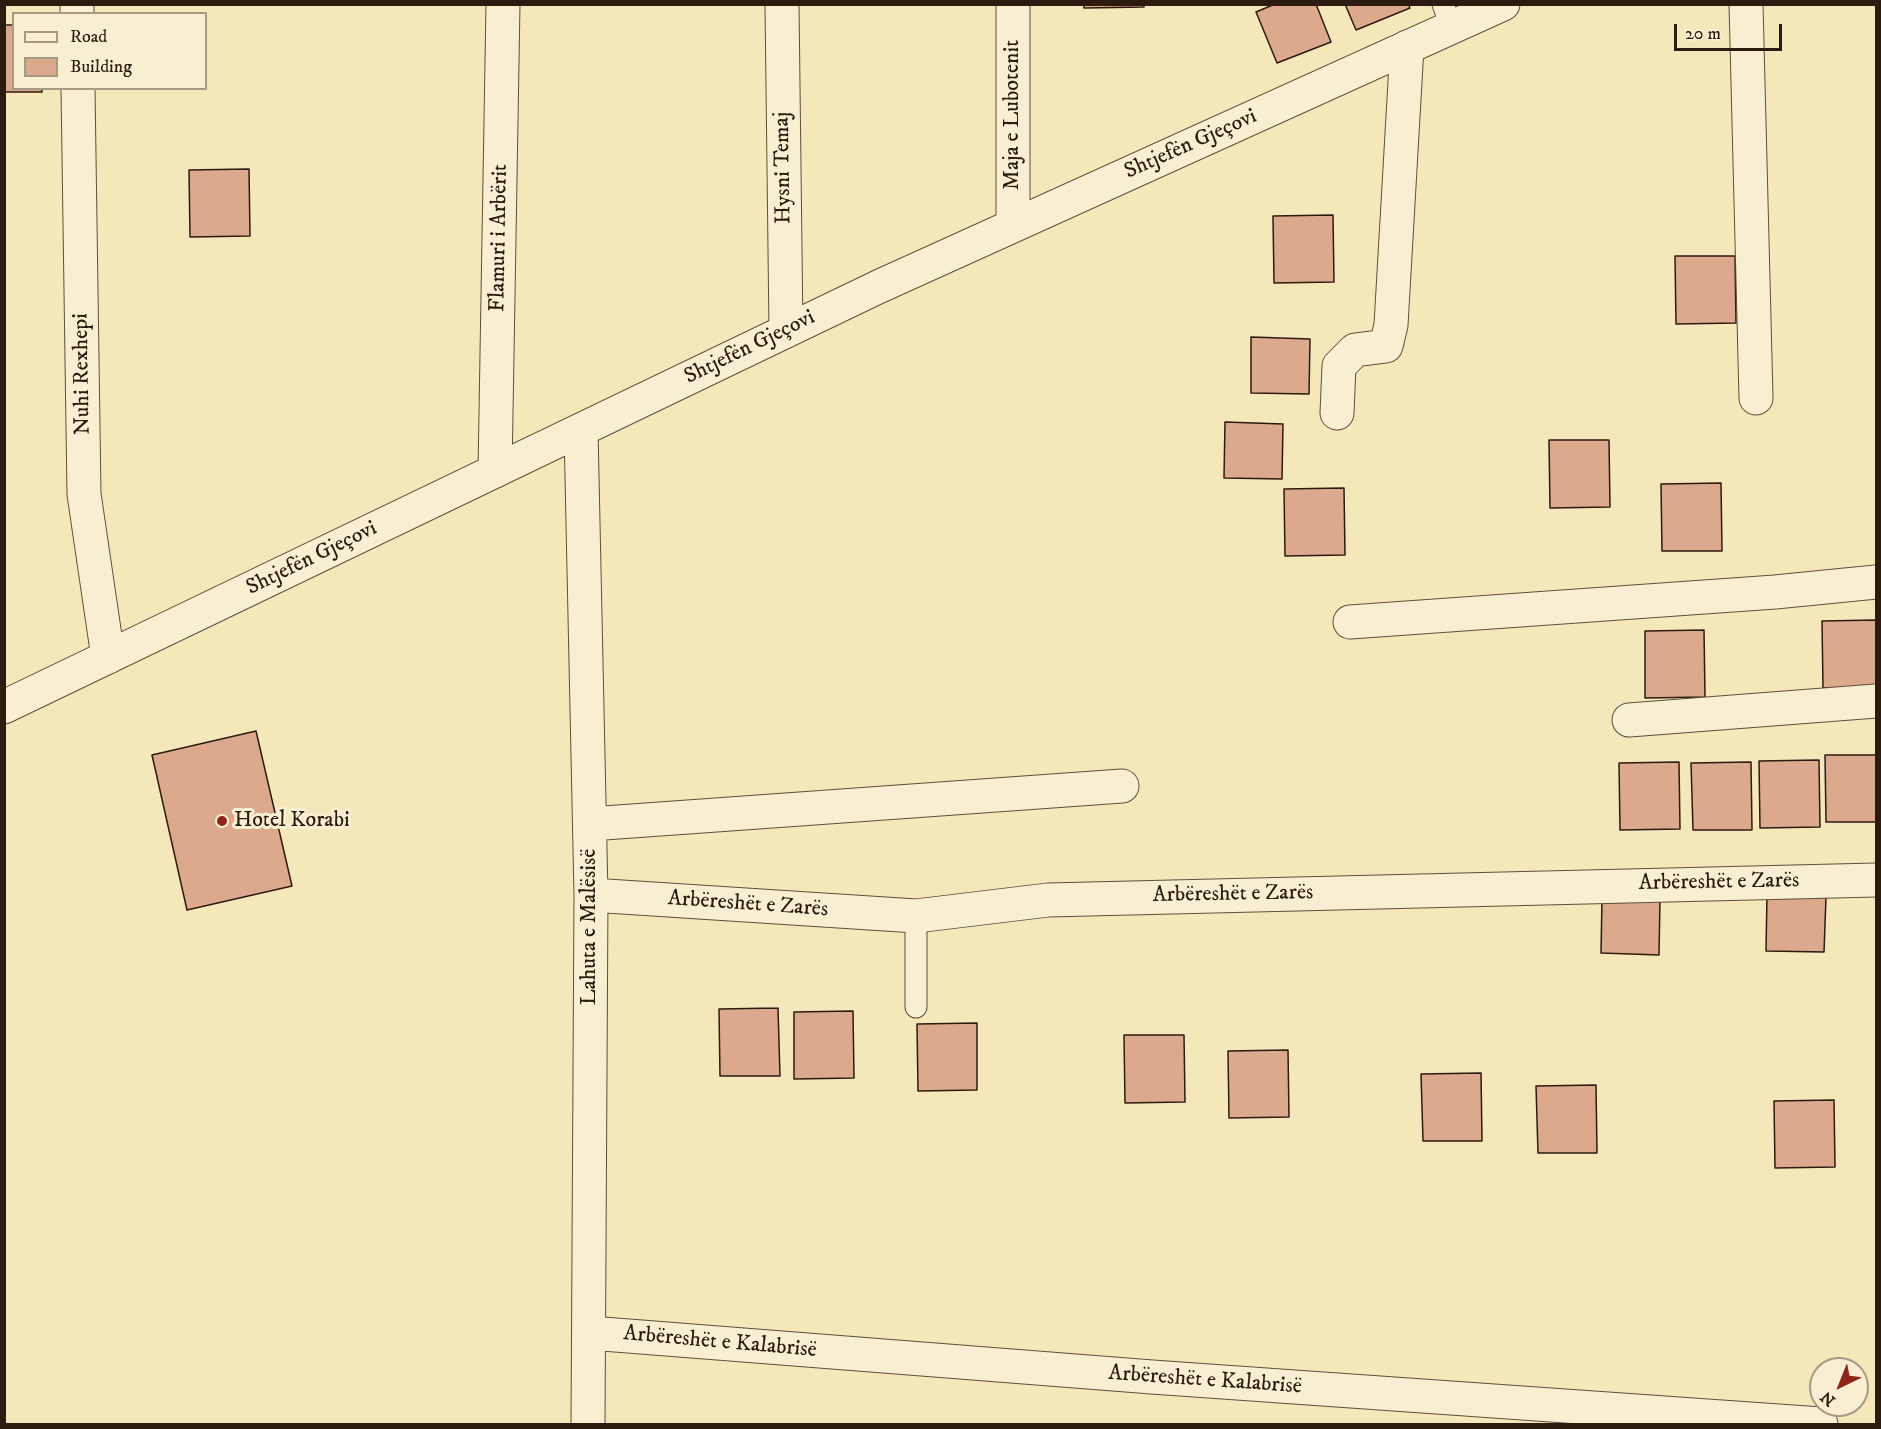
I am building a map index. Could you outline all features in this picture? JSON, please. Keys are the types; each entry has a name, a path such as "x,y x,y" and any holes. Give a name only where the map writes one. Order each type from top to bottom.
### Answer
{"street":[{"name":"Flamuri i Arbërit","path":"495,471 503,4"},
{"name":"Hysni Temaj","path":"782,4 786,331"},
{"name":"Maja e Lubotenit","path":"1013,4 1013,225"},
{"name":"Shtjefën Gjeçovi","path":"4,707 786,331 1013,225 1407,47 1447,16 1503,4"},
{"path":"1746,4 1756,398"},
{"path":"1337,413 1339,366 1355,350 1386,346 1391,325 1407,47"},
{"name":"Nuhi Rexhepi","path":"78,90 84,494 108,657"},
{"name":"Lahuta e Malësisë","path":"581,430 591,895 588,1425"},
{"path":"1350,622 1775,592 1876,582"},
{"path":"1629,720 1876,701"},
{"path":"590,824 1122,786"},
{"name":"Arbëreshët e Zarës","path":"591,895 916,916 1048,900 1876,880"},
{"name":"Arbëreshët e Kalabrisë","path":"590,1333 1164,1378 1821,1425"}],"lane":[{"path":"916,916 916,1007"}],"building":[{"path":"1084,4 1144,4 1144,7 1084,8"},
{"path":"1275,4 1316,4 1331,42 1277,63 1256,12"},
{"path":"1345,4 1408,4 1410,8 1356,30"},
{"path":"4,25 12,25 12,90 42,90 42,92 4,92"},
{"path":"249,169 250,236 190,237 189,170"},
{"path":"1333,215 1334,282 1274,283 1273,216"},
{"path":"1675,256 1735,256 1736,323 1676,324"},
{"path":"1251,337 1310,339 1309,394 1251,393"},
{"path":"1225,422 1283,424 1282,479 1224,478"},
{"path":"1549,440 1609,440 1610,507 1550,508"},
{"path":"1721,483 1722,551 1662,551 1661,484"},
{"path":"1344,488 1345,555 1285,556 1284,489"},
{"path":"1876,620 1876,688 1823,688 1822,621"},
{"path":"1704,630 1705,697 1645,698 1645,631"},
{"name":"Hotel Korabi","path":"256,731 292,886 187,910 152,755"},
{"path":"1825,755 1876,755 1876,822 1826,822"},
{"path":"1819,760 1820,827 1760,828 1759,761"},
{"path":"1679,762 1680,829 1620,830 1619,763"},
{"path":"1751,762 1752,830 1693,830 1691,763"},
{"path":"1767,895 1826,897 1824,952 1766,951"},
{"path":"1602,898 1660,899 1659,955 1601,953"},
{"path":"778,1008 780,1076 720,1076 719,1009"},
{"path":"853,1011 854,1078 794,1079 794,1012"},
{"path":"977,1023 977,1090 918,1091 917,1024"},
{"path":"1124,1035 1184,1035 1185,1102 1125,1103"},
{"path":"1288,1050 1289,1117 1229,1118 1228,1051"},
{"path":"1481,1073 1482,1141 1423,1141 1421,1074"},
{"path":"1596,1085 1597,1153 1538,1153 1536,1086"},
{"path":"1834,1100 1835,1167 1775,1168 1774,1101"}],"place":[{"name":"Hotel Korabi","path":"222,821"}]}
